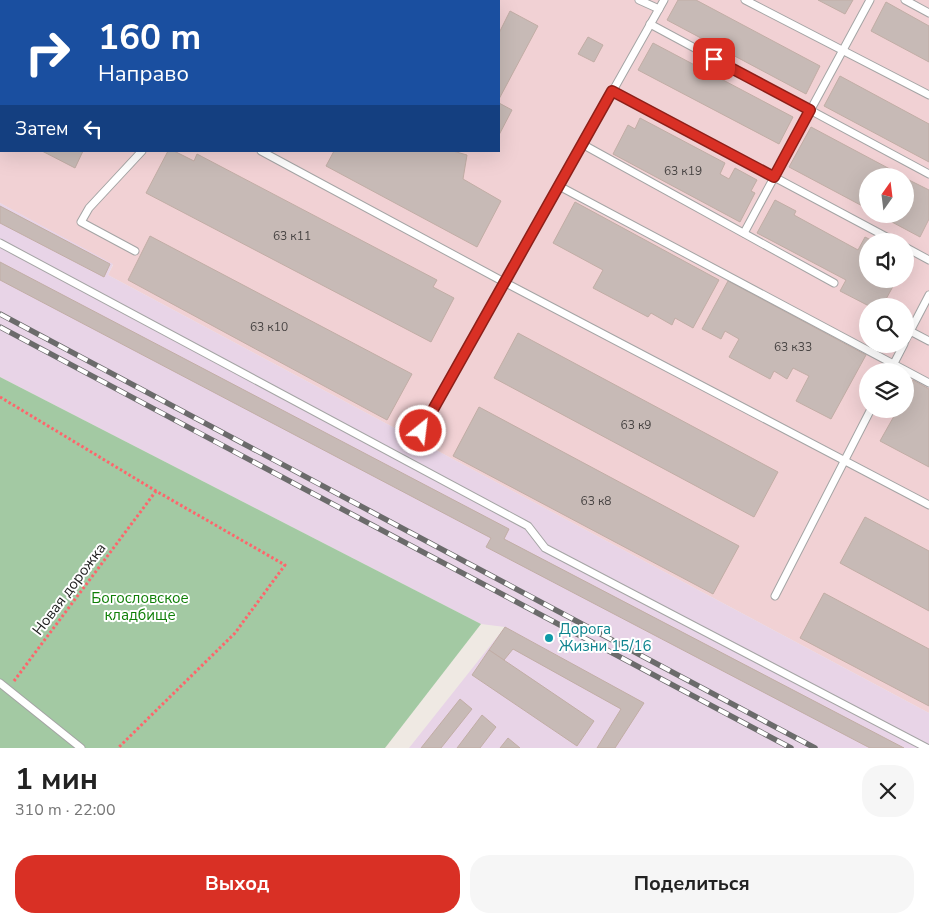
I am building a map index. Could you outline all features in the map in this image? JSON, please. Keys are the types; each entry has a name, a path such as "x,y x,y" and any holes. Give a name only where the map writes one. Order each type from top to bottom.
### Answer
{"lane":[{"path":"639,0 659,9"},
{"path":"421,431 664,0"},
{"path":"745,0 929,95"},
{"path":"744,234 870,0"},
{"path":"905,0 929,13"},
{"path":"650,24 929,174"},
{"path":"612,91 879,233"},
{"path":"582,144 834,283"},
{"path":"135,251 81,222 89,208 141,152"},
{"path":"263,152 504,282 929,505"},
{"path":"559,186 883,363"},
{"path":"0,243 528,526 546,548 927,748"},
{"path":"914,252 929,260"},
{"path":"914,323 929,295"},
{"path":"914,333 929,341"},
{"path":"914,377 929,383"},
{"path":"775,596 866,418"},
{"path":"0,683 81,748"}],"path":[{"path":"0,397 156,491 285,565 235,633 118,748"},
{"name":"Новая дорожка","path":"8,690 156,491"}],"shaded area":[{"path":"500,0 929,0 929,713 108,275 113,265 0,203 0,152 500,152"},
{"path":"0,203 113,264 108,275 929,713 929,748 409,748 505,627 481,624 0,377"}],"green space":[{"name":"Богословское кладбище","path":"0,377 481,624 385,748 0,748"}],"building":[{"path":"678,0 696,0 820,66 806,94 667,20"},
{"path":"818,0 853,0 845,14"},
{"path":"886,2 929,26 929,62 871,31"},
{"path":"510,11 538,26 500,97 500,31"},
{"path":"588,37 603,45 594,62 578,54"},
{"path":"653,43 793,117 779,144 638,70"},
{"path":"840,76 929,124 929,162 824,106"},
{"path":"500,104 512,110 500,133"},
{"path":"640,118 725,163 720,174 729,179 735,168 757,180 751,191 755,193 740,222 613,154 628,125 635,129"},
{"path":"811,127 888,168 859,168 859,204 789,167"},
{"path":"44,152 83,152 75,168"},
{"path":"167,152 176,152 194,161 197,154 437,280 433,287 454,298 431,342 146,193"},
{"path":"333,152 456,152 467,155 463,179 501,201 477,247 326,166"},
{"path":"914,182 929,190 929,219 920,237 894,223 914,223"},
{"path":"775,200 796,211 794,215 858,250 859,248 859,288 892,288 887,298 859,298 859,301 840,291 846,280 757,233"},
{"path":"575,202 719,280 693,328 675,318 672,325 651,313 648,317 593,288 603,270 553,243"},
{"path":"0,206 110,264 104,277 0,223"},
{"path":"150,236 412,374 387,420 128,280"},
{"path":"0,262 509,529 504,539 904,748 870,748 486,547 491,538 0,280"},
{"path":"728,281 859,351 859,353 866,355 862,363 859,363 859,368 831,419 796,401 809,376 793,368 787,379 774,371 770,379 729,357 739,339 725,331 721,339 702,329"},
{"path":"518,333 778,472 754,517 494,378"},
{"path":"914,381 929,389 929,467 880,441 893,418 914,418"},
{"path":"479,407 739,546 713,594 453,456"},
{"path":"865,517 929,551 929,611 840,563"},
{"path":"824,593 929,649 929,706 800,638"},
{"path":"505,627 644,703 615,748 597,748 621,709 513,649 504,660 489,650"},
{"path":"489,650 594,721 577,746 472,675"},
{"path":"460,699 472,709 441,748 421,748"},
{"path":"482,715 496,727 480,748 457,748"},
{"path":"508,738 520,748 500,748"}],"railway":[{"path":"0,314 815,748"},
{"path":"0,327 791,748"}],"place":[{"name":"Дорога Жизни 15/16","path":"549,638"}],"route":[{"path":"421,431 612,91 774,177 810,110 714,59"}]}
